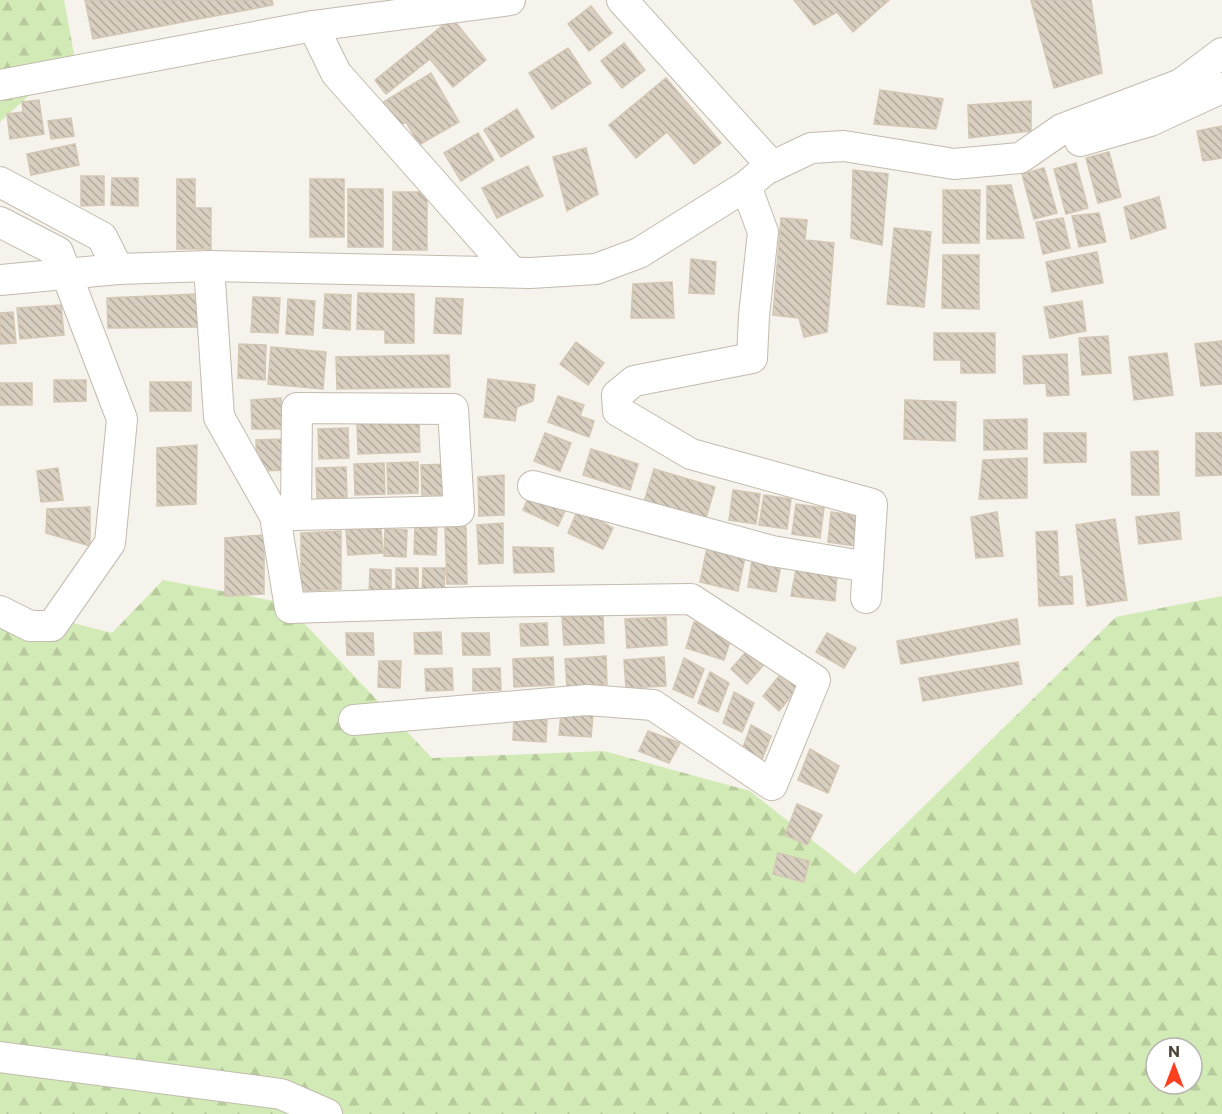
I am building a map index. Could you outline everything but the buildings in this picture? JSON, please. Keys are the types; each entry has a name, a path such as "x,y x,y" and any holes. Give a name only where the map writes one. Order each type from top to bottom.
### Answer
{"street":[{"path":"0,85 313,26 510,0"},
{"path":"622,0 772,166"},
{"path":"313,26 336,73 512,272"},
{"path":"1020,158 1062,129 1180,84 1222,53"},
{"path":"0,280 118,270 209,266 512,272 596,270 639,253 746,186 772,166 811,148 844,146 954,164 1020,158 1150,121 1222,88"},
{"path":"0,182 102,237 118,270"},
{"path":"746,186 763,232 752,358 634,381 617,395 618,411 691,454 872,504 866,598"},
{"path":"0,222 58,252 122,419 110,543 52,626 30,626 0,611"},
{"path":"209,266 219,417 285,515"},
{"path":"285,515 459,511 453,409 297,408 285,515 290,608 691,599 815,680 772,785 653,705 587,700 354,720"},
{"path":"533,486 772,551 867,567"},
{"path":"0,1057 281,1094 327,1114"}],"green space":[{"path":"0,0 64,0 74,54 0,122"},
{"path":"163,580 285,603 432,758 604,751 750,791 855,874 1116,617 1222,596 1222,1114 0,1114 0,604 112,633"}]}
